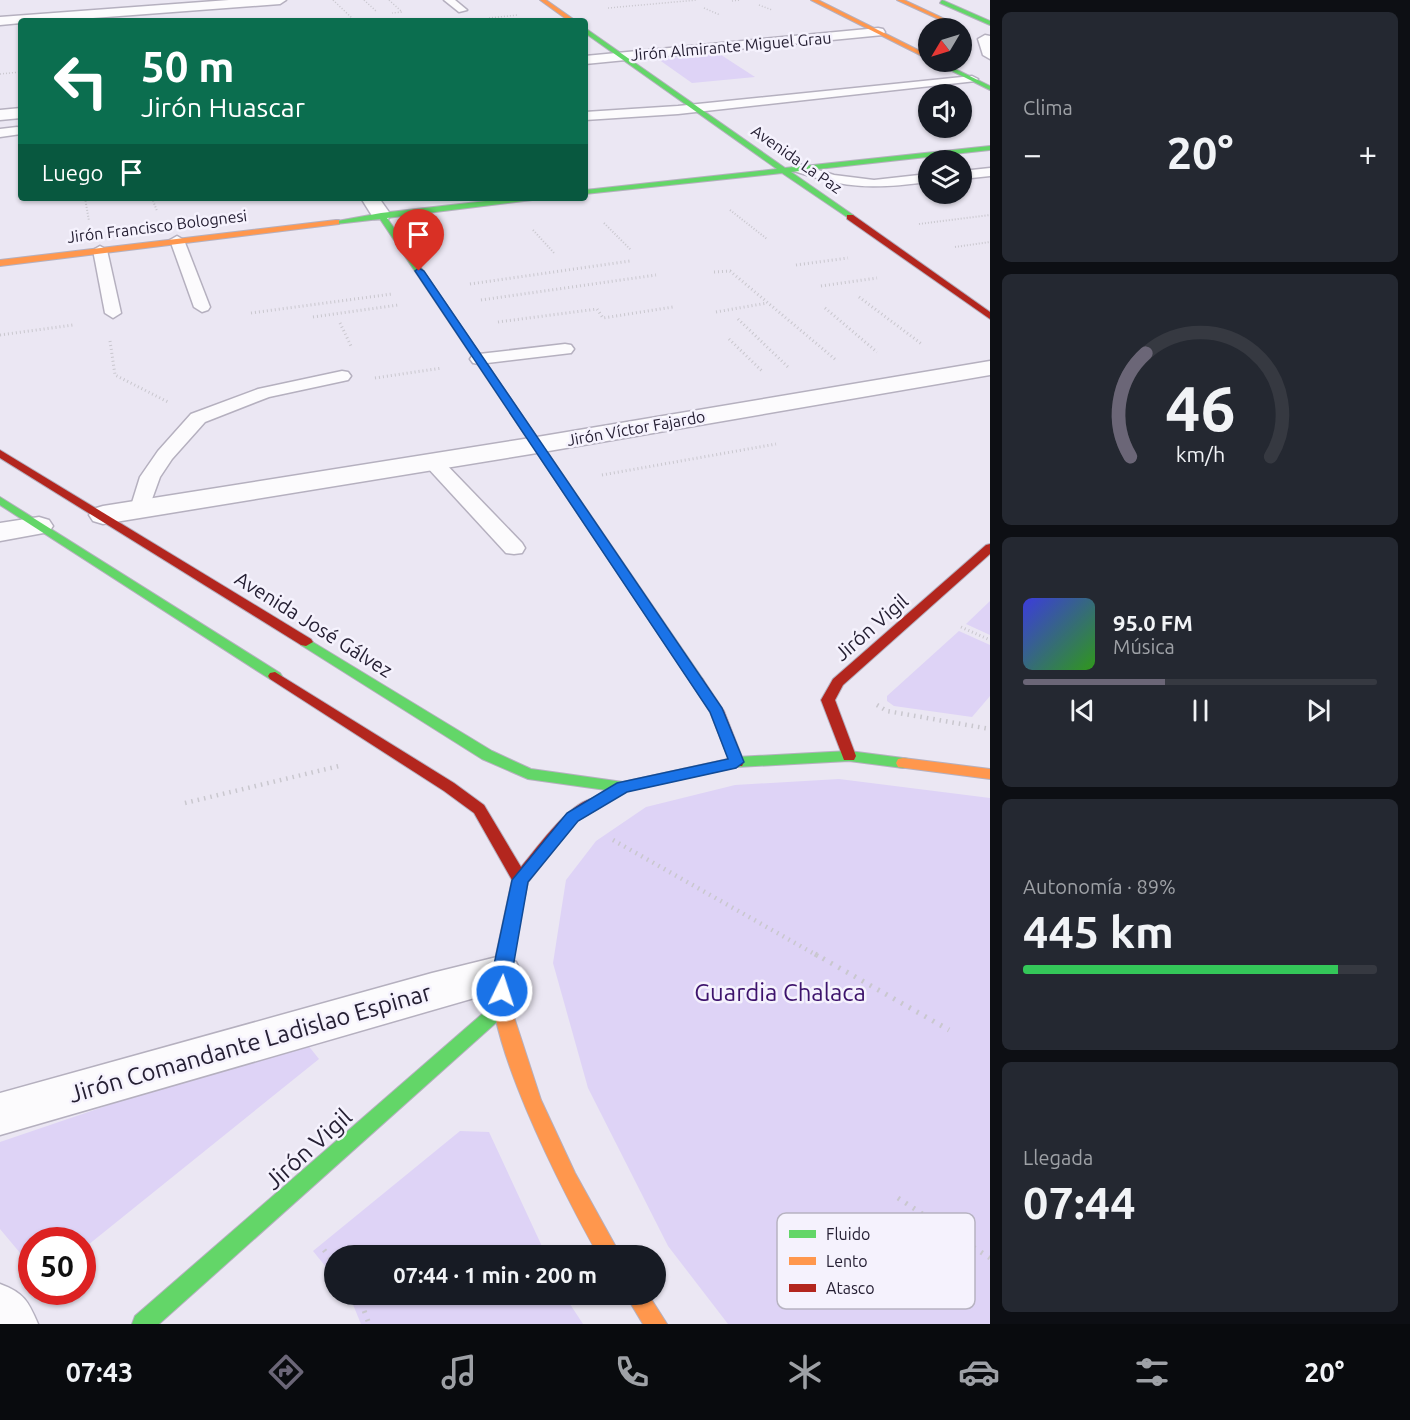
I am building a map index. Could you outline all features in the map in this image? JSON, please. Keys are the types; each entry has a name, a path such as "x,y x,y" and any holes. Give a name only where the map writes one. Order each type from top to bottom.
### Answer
{"main road":[{"path":"543,0 569,18"},
{"path":"814,0 918,52"},
{"path":"900,0 939,18"},
{"path":"939,0 990,23"},
{"name":"Avenida La Paz","path":"588,32 990,316"},
{"path":"972,34 987,41"},
{"path":"958,72 990,88"},
{"path":"588,192 990,148"},
{"name":"Jirón Francisco Bolognesi","path":"0,262 505,201"},
{"path":"381,215 717,711 736,762"},
{"name":"Avenida José Gálvez","path":"0,453 104,515 487,755 528,774 623,787"},
{"path":"0,500 449,787 479,809 520,880"},
{"name":"Jirón Vigil","path":"849,756 828,700 838,682 990,548"},
{"path":"604,1245 576,1198 526,1088 502,991 520,880 572,817 623,787 736,762 849,756 990,774"},
{"name":"Jirón Vigil","path":"142,1324 502,991"},
{"path":"643,1305 656,1324"}],"street":[{"path":"81,18 280,0"},
{"path":"0,21 18,20"},
{"name":"Jirón Almirante Miguel Grau","path":"588,60 878,32"},
{"path":"987,41 990,56"},
{"path":"0,115 18,113"},
{"path":"372,201 381,215"},
{"name":"Jirón Víctor Fajardo","path":"104,515 537,445 990,368"},
{"path":"0,532 39,526"},
{"name":"Jirón Comandante Ladislao Espinar","path":"0,1114 432,991 502,991"},
{"path":"0,1310 11,1324"}],"lane":[{"path":"449,0 462,10"},
{"path":"588,116 696,108 972,79"},
{"path":"0,132 17,131"},
{"path":"799,168 832,179 874,184 918,179"},
{"path":"972,174 990,172"},
{"path":"177,240 202,307"},
{"path":"100,250 113,313"},
{"path":"480,361 565,349"},
{"path":"140,509 150,477 165,455 198,418 264,393 342,376"},
{"path":"433,462 514,548"}],"path":[{"path":"333,0 351,18"},
{"path":"364,0 377,12"},
{"path":"389,0 402,12 392,13"},
{"path":"602,8 697,0"},
{"path":"732,1 740,0"},
{"path":"481,18 524,15"},
{"path":"0,74 18,72"},
{"path":"723,204 767,239"},
{"path":"911,225 990,215"},
{"path":"600,220 631,250"},
{"path":"796,265 849,258"},
{"path":"714,272 730,271 868,389"},
{"path":"313,317 656,275"},
{"path":"821,286 878,278"},
{"path":"859,297 959,373"},
{"path":"716,312 768,303"},
{"path":"825,308 912,381"},
{"path":"738,319 818,397"},
{"path":"0,335 73,325"},
{"path":"110,340 115,375 198,418"},
{"path":"342,376 356,381 480,361"},
{"path":"562,482 776,444"},
{"path":"955,624 990,640"},
{"path":"876,698 875,705 886,711 990,729"},
{"path":"185,803 395,753"},
{"path":"572,817 949,1030"},
{"path":"898,1198 921,1213"},
{"path":"975,1248 990,1258"},
{"path":"362,1305 369,1324"}],"green space":[{"path":"718,53 755,77 692,83 658,59"},
{"path":"990,601 990,635 966,624"},
{"path":"959,631 990,645 990,696 972,717 894,706 887,701 887,696"},
{"name":"Guardia Chalaca","path":"839,779 990,798 990,1324 728,1324 668,1246 588,1088 553,963 566,880 596,841 646,807 735,785"},
{"path":"303,1039 319,1059 96,1239 96,1227 18,1227 18,1250 0,1229 0,1142"},
{"path":"460,1131 489,1132 541,1245 324,1245 324,1265 313,1251"},
{"path":"353,1305 571,1305 583,1324 361,1324"}],"traffic: fast":[{"path":"942,2 990,23"},
{"path":"588,32 850,217"},
{"path":"957,72 990,88"},
{"path":"588,192 990,148"},
{"path":"336,222 508,201"},
{"path":"381,215 697,681"},
{"path":"0,500 275,676"},
{"path":"306,642 487,755 528,774 623,787"},
{"path":"596,803 623,787 737,762 849,756 903,763"},
{"path":"143,1324 502,1007"}],"traffic: slow":[{"path":"543,0 569,18"},
{"path":"814,0 918,52"},
{"path":"900,0 939,18"},
{"path":"0,263 336,222"},
{"path":"903,763 990,774"},
{"path":"502,969 501,998 505,1017 532,1100 568,1180 605,1245"},
{"path":"643,1305 656,1324"}],"traffic: jam":[{"path":"850,217 990,316"},
{"path":"0,453 306,642"},
{"path":"849,756 828,700 838,682 990,548"},
{"path":"275,676 449,787 479,809 520,880"},
{"path":"697,681 717,711 737,762"},
{"path":"502,969 520,880 572,817 596,803"}],"route":[{"path":"419,271 717,711 736,762 623,787 572,817 520,880 501,974 502,991"}]}
